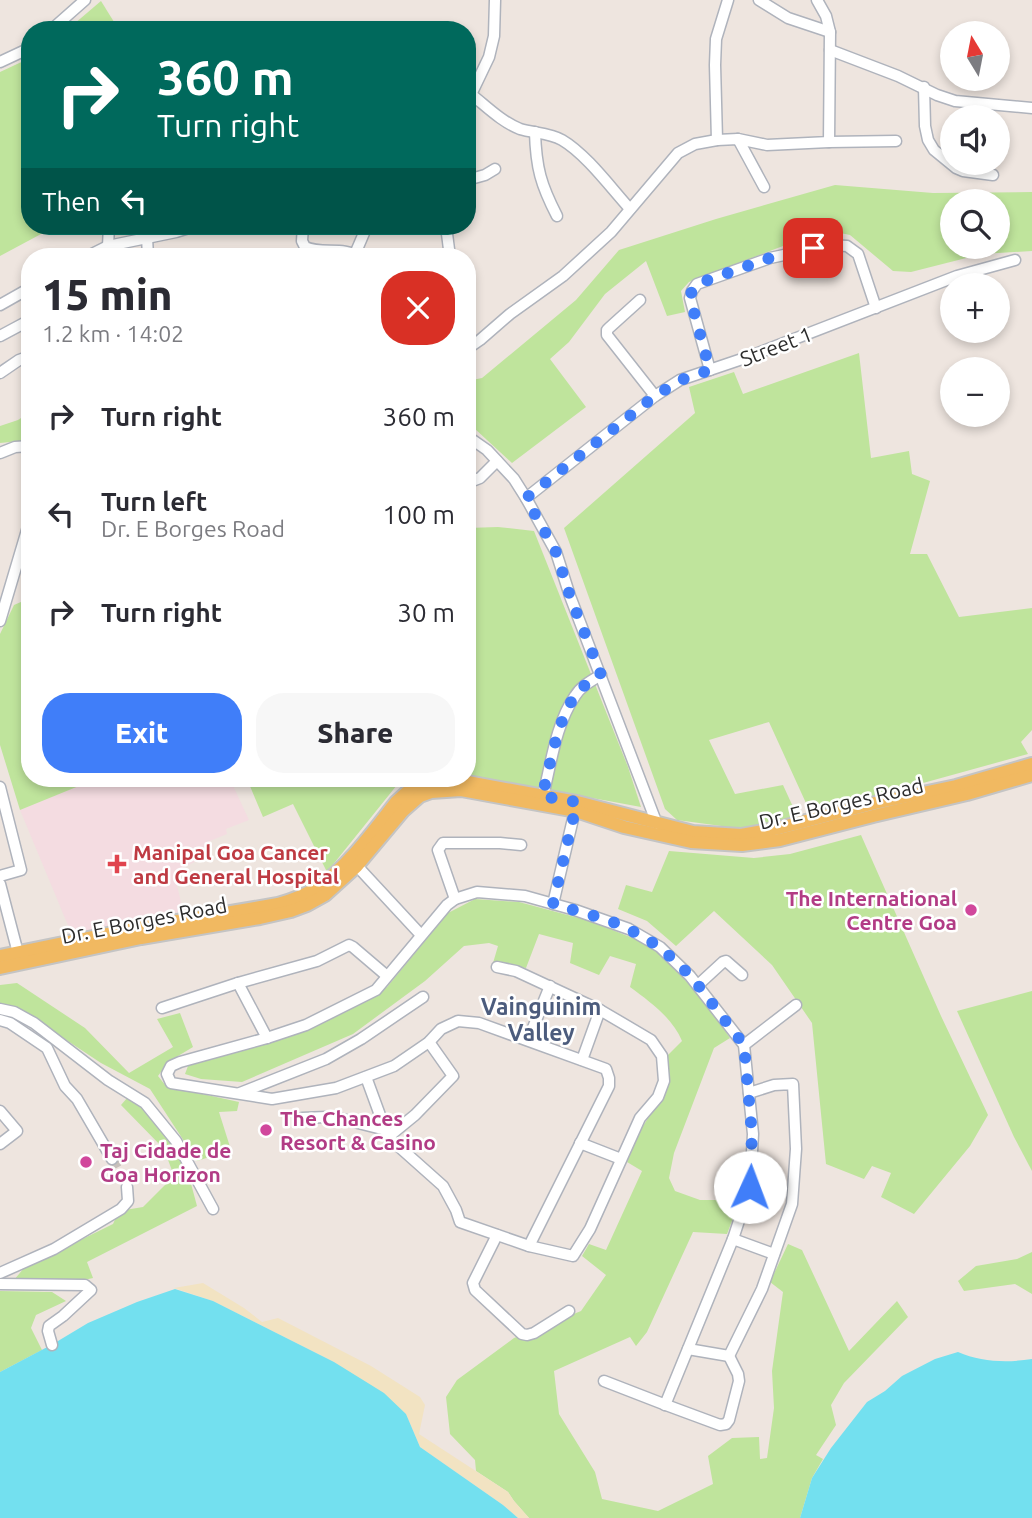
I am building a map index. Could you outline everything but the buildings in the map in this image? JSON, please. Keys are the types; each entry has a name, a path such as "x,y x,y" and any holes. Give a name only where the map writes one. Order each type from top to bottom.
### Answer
{"main road":[{"name":"Dr. E Borges Road","path":"0,968 144,937 260,918 307,905 324,895 357,866 403,811 430,792 461,790 576,807 693,832 741,835 956,786 1032,764"},
{"name":"Dr. E Borges Road","path":"476,784 542,796 624,827 691,842 741,845 780,840 967,794 1032,775"},
{"name":"Dr. E Borges Road","path":"0,956 142,927 278,904 296,898 318,887 343,866 396,802 417,787"}],"street":[{"path":"61,21 85,0"},
{"path":"476,86 489,57 494,36 495,0"},
{"path":"717,139 716,39 728,0"},
{"path":"759,0 788,18 830,32"},
{"path":"817,0 826,16 830,32 829,142"},
{"path":"830,50 898,75 955,101 1032,108"},
{"path":"0,62 21,52"},
{"path":"923,87 928,140 940,155"},
{"path":"476,103 505,122 559,138 573,148 630,209"},
{"path":"534,132 538,171 557,216"},
{"path":"476,343 510,314 563,276 611,232 678,152 695,144 717,139 738,139 767,145 896,141"},
{"path":"738,139 764,187"},
{"path":"476,178 495,169"},
{"path":"108,235 108,246"},
{"path":"104,248 159,235"},
{"path":"147,237 148,248"},
{"path":"710,370 690,298 697,284 770,258 831,245 847,246 858,254 876,308"},
{"name":"Street 1","path":"526,498 655,396 681,380 957,276 1015,260"},
{"path":"0,305 21,293"},
{"path":"640,300 607,330 607,335 655,396"},
{"path":"0,336 21,325"},
{"path":"0,373 21,359"},
{"path":"476,443 513,479 556,552 570,596 657,824"},
{"path":"0,453 21,447"},
{"path":"476,480 497,461"},
{"path":"0,621 21,550"},
{"path":"542,796 553,748 575,695 601,675"},
{"path":"0,788 21,870 0,876"},
{"path":"553,904 576,807"},
{"path":"456,899 438,850 443,843 522,845"},
{"path":"357,866 421,935"},
{"path":"0,884 18,953"},
{"path":"529,1246 609,1086 606,1069 480,1023 458,1021 441,1029 394,1066 336,1088 272,1099 171,1083 167,1074 171,1066 180,1062 306,1025 376,989 447,905 477,892 525,897 608,920 660,947 698,985 744,1045 752,1134 750,1187 733,1240 665,1405"},
{"path":"162,1008 317,961 349,945 387,976"},
{"path":"698,985 726,961 742,975"},
{"path":"366,1077 387,1133 443,1186 460,1222 529,1246 573,1256 590,1229 640,1118 658,1097 664,1081 662,1056 650,1040 600,1010 516,971 497,967"},
{"path":"239,983 267,1038"},
{"path":"528,1040 550,986"},
{"path":"240,1094 326,1059 422,998"},
{"path":"744,1045 796,1005"},
{"path":"0,1009 14,1012 34,1023 108,1080 145,1103 176,1141 213,1209"},
{"path":"582,1060 600,1010"},
{"path":"0,1020 10,1023 47,1048 65,1086 77,1099 112,1159"},
{"path":"387,1133 415,1115 453,1076 429,1041"},
{"path":"729,1356 762,1289 792,1204 796,1149 793,1084 774,1085 749,1094"},
{"path":"0,1111 17,1131 0,1144"},
{"path":"302,1118 342,1119 387,1133"},
{"path":"580,1143 621,1159"},
{"path":"0,1273 54,1249 121,1209 128,1201 127,1187"},
{"path":"497,1235 473,1283 475,1290 522,1334 534,1333 569,1311"},
{"path":"733,1240 774,1254"},
{"path":"0,1284 85,1284 91,1290 64,1316 49,1326 52,1345"},
{"path":"688,1349 729,1356"},
{"path":"604,1381 720,1425 726,1424 739,1381 729,1356"}],"shaded area":[{"name":"Manipal Goa Cancer and General Hospital","path":"76,787 234,787 249,820 226,829 227,834 210,841 213,846 205,850 207,856 174,872 183,911 72,935 20,810"}],"green space":[{"path":"101,1 113,21 78,21"},
{"path":"21,62 21,235 39,235 0,256 0,72"},
{"path":"835,185 940,193 940,259 962,259 911,272 893,271 850,235 825,230 689,282 681,291 685,312 667,316 646,261 605,294 569,342 550,359 586,407 512,463 476,430 476,379 482,378 576,300 619,250"},
{"path":"1010,192 1032,192 1032,251 1010,252"},
{"path":"859,353 871,458 909,451 912,474 930,481 910,554 927,554 959,617 1032,608 1032,730 1021,742 1028,754 811,814 769,722 709,740 735,794 783,785 799,820 736,828 677,820 665,809 564,528 695,413 689,387 734,372 743,394"},
{"path":"21,418 21,441 0,443 0,426"},
{"path":"476,528 534,531 628,767 641,807 476,777"},
{"path":"21,602 21,787 76,787 20,810 0,745 0,634 14,605"},
{"path":"250,787 395,787 327,872 293,804 263,817"},
{"path":"861,835 988,1115 970,1146 914,1214 881,1197 891,1173 872,1166 864,1179 826,1164 812,1023 772,965 714,911 676,946 647,921 618,909 626,885 652,892 669,851 754,858 790,854"},
{"path":"475,899 519,902 590,921 650,945 702,997 730,1038 714,1048 674,1153 669,1178 675,1191 700,1200 740,1200 727,1234 693,1232 647,1332 636,1346 630,1337 554,1371 559,1414 595,1472 602,1499 658,1511 713,1484 708,1456 732,1438 759,1437 760,1459 767,1458 774,1408 772,1371 783,1292 770,1282 788,1244 802,1250 849,1351 897,1301 908,1317 844,1383 831,1405 836,1425 816,1455 823,1459 812,1478 800,1518 529,1518 508,1492 476,1471 475,1460 450,1434 446,1397 457,1380 514,1338 581,1311 606,1275 582,1256 589,1244 606,1250 642,1171 627,1162 640,1131 658,1102 666,1057 682,1041 666,1017 630,987 636,964 610,956 599,975 570,963 573,943 539,934 526,968 493,963 498,946 489,943 464,946 425,981 353,1034 242,1082 201,1079 185,1074 188,1066 352,1008 387,987 448,913"},
{"path":"17,983 85,1028 129,1073 173,1047 157,1019 180,1013 193,1047 168,1062 158,1076 166,1086 239,1102 237,1111 219,1112 231,1150 197,1161 150,1089 101,1063 24,1012 0,1006 0,985"},
{"path":"1032,991 1032,1171 957,1011"},
{"path":"128,1097 155,1116 186,1165 197,1206 87,1262 93,1278 14,1280 24,1268 113,1224 119,1211 143,1207 174,1176 164,1149 121,1105"},
{"path":"1032,1252 1032,1294 1015,1284 964,1291 958,1281 976,1266 1017,1259"},
{"path":"0,1291 52,1292 66,1301 36,1315 31,1328 42,1350 0,1372"}],"sand":[{"path":"203,1283 262,1322 278,1318 371,1366 420,1397 425,1405 419,1434 508,1492 529,1518 518,1518 420,1447 406,1414 334,1362 213,1301 174,1288"}],"water":[{"path":"175,1289 213,1301 334,1362 384,1393 406,1414 420,1447 518,1518 0,1518 0,1372 88,1323"},
{"path":"958,1352 994,1361 1032,1359 1032,1518 800,1518 812,1478 831,1448 867,1402 902,1376 935,1359"}],"tunnel":[{"path":"112,1159 127,1187"}],"place":[{"name":"Manipal Goa Cancer and General Hospital","path":"117,864"},
{"name":"The International Centre Goa","path":"971,910"},
{"name":"The Chances Resort & Casino","path":"266,1130"},
{"name":"Taj Cidade de Goa Horizon","path":"86,1162"}],"district":[{"name":"Vainguinim Valley","path":"541,1019"}],"route":[{"path":"750,1187 752,1134 744,1045 691,976 660,947 608,920 553,904 577,802 542,796 553,748 575,695 601,675 556,552 526,498 655,396 681,380 710,370 690,298 697,284 770,258 813,248"}]}
